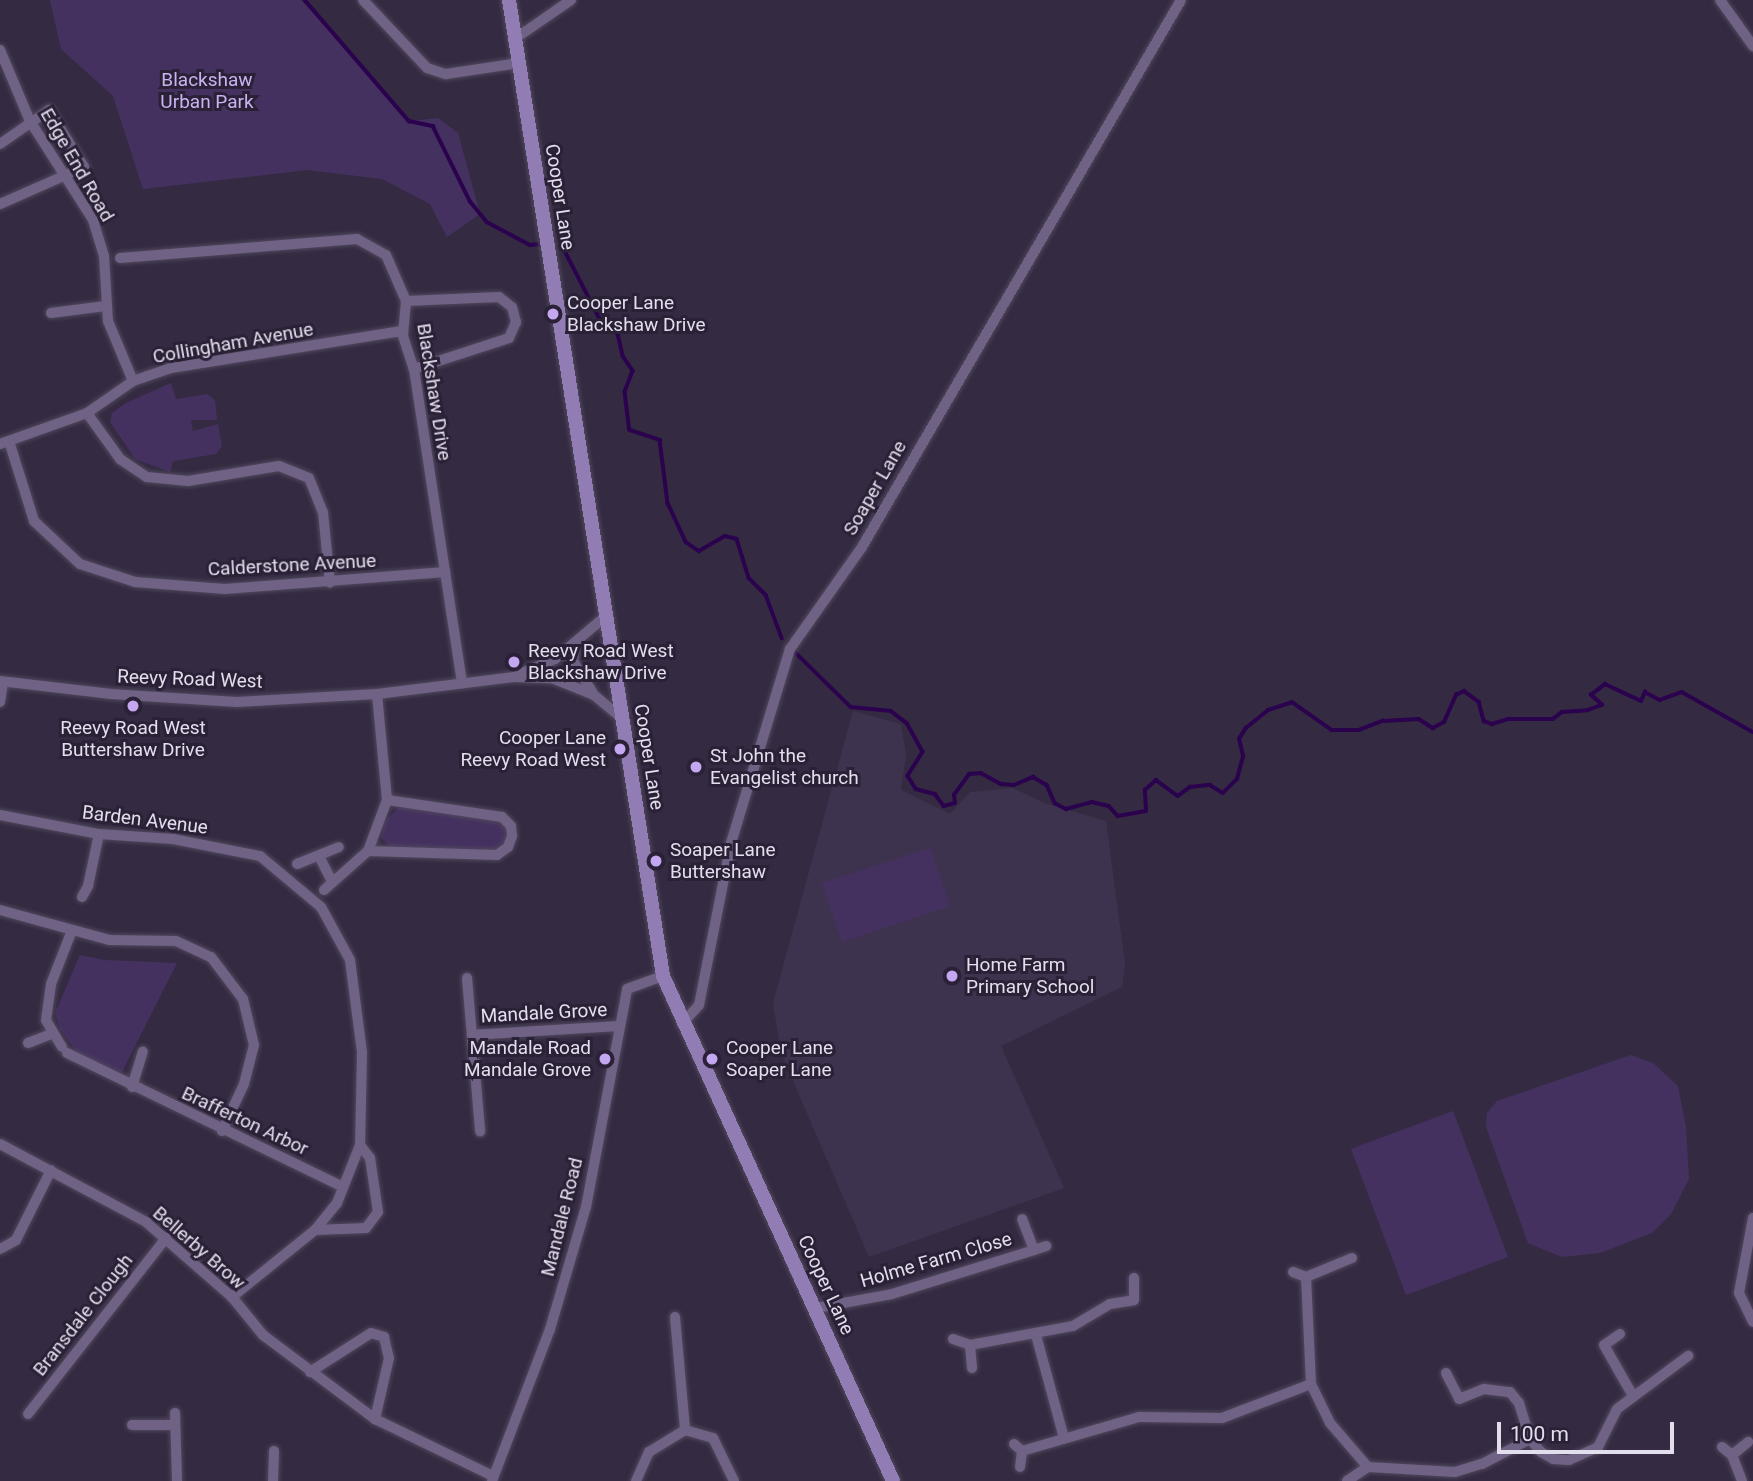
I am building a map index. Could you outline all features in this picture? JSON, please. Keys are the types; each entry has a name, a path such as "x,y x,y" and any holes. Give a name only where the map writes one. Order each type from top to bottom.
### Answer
{"main road":[{"name":"Cooper Lane","path":"509,0 663,976 682,1024 816,1308 893,1481"}],"street":[{"path":"363,0 427,68 446,74 519,63"},
{"path":"516,38 571,0"},
{"name":"Soaper Lane","path":"682,1024 699,1005 731,843 790,649 862,547 1181,0"},
{"path":"1720,0 1753,46"},
{"name":"Edge End Road","path":"0,50 30,121 93,220 104,256 106,306 133,381"},
{"path":"0,144 43,111 54,113 77,150 84,167 0,205"},
{"name":"Blackshaw Drive","path":"120,258 357,239 386,255 406,300 403,331 414,369 462,683"},
{"path":"406,300 499,297 512,307 516,322 509,338 414,369"},
{"path":"51,313 106,306"},
{"name":"Collingham Avenue","path":"5,442 87,413 133,381 171,368 403,331"},
{"path":"87,413 120,459 147,477 188,481 279,467 309,478 323,512 330,583"},
{"name":"Calderstone Avenue","path":"5,442 34,521 80,564 135,582 225,589 330,583 445,572"},
{"path":"514,677 555,659 607,615"},
{"path":"576,642 573,661 594,695"},
{"path":"514,677 569,681 594,695 624,720"},
{"name":"Reevy Road West","path":"2,682 237,702 377,694 514,677"},
{"path":"0,702 2,682"},
{"path":"324,890 368,851 387,800 377,694"},
{"path":"368,851 497,855 508,847 512,836 512,826 502,817 387,800"},
{"name":"Barden Avenue","path":"0,816 99,834 173,839 260,856 321,907 350,960 362,1053 360,1145 337,1203 315,1230 232,1297"},
{"path":"82,897 88,886 99,834"},
{"path":"297,864 339,847"},
{"path":"319,856 332,882"},
{"path":"0,910 71,933 110,940 176,941 211,957 243,999 254,1045 244,1084 222,1130"},
{"path":"28,1043 52,1034 46,1020 51,984 71,933"},
{"name":"Mandale Road","path":"492,1478 550,1329 586,1207 627,989 663,976"},
{"name":"Mandale Grove","path":"467,978 480,1131"},
{"name":"Mandale Grove","path":"472,1035 618,1026"},
{"name":"Brafferton Arbor","path":"52,1034 64,1050 132,1087 343,1187"},
{"path":"132,1087 143,1052"},
{"path":"315,1230 366,1228 378,1212 370,1158 360,1145"},
{"name":"Bellerby Brow","path":"1,1149 51,1170 146,1222 232,1297 263,1335 310,1372 375,1419 492,1478"},
{"path":"0,1249 16,1240 51,1170"},
{"path":"1753,1218 1739,1293 1753,1322"},
{"name":"Holme Farm Close","path":"816,1308 892,1294 1034,1250 1022,1219"},
{"name":"Bransdale Clough","path":"28,1414 166,1238"},
{"path":"1034,1250 1046,1246"},
{"path":"1293,1272 1306,1277 1352,1258"},
{"path":"1306,1277 1311,1384 1330,1423 1368,1467"},
{"path":"953,1339 970,1345 1036,1335 1073,1326 1110,1304 1134,1300 1134,1278"},
{"path":"675,1317 685,1430"},
{"path":"310,1372 371,1333 384,1337 389,1358 375,1419"},
{"path":"1620,1334 1604,1345 1633,1396"},
{"path":"1036,1335 1064,1438"},
{"path":"970,1345 972,1368"},
{"path":"1446,1373 1459,1399 1484,1389 1510,1392 1519,1403 1530,1439 1553,1459 1584,1456 1598,1447 1617,1409 1688,1356"},
{"path":"1020,1467 1018,1448 1139,1417 1222,1418 1311,1384"},
{"path":"175,1413 177,1481"},
{"path":"132,1424 175,1425"},
{"path":"636,1481 649,1452 685,1430 713,1438 734,1481"},
{"path":"1347,1481 1368,1467 1455,1472 1482,1464 1530,1439"},
{"path":"1732,1455 1748,1442"},
{"path":"1722,1447 1732,1455 1742,1481"},
{"path":"273,1481 274,1451"}],"shaded area":[{"name":"Home Farm Primary School","path":"853,711 901,724 906,755 901,790 950,814 970,792 1013,788 1044,803 1106,821 1125,964 1122,987 1001,1046 1064,1188 869,1257 781,1053 773,1003"}],"green space":[{"name":"Blackshaw Urban Park","path":"50,0 301,0 411,121 438,118 458,133 480,214 447,237 430,204 382,179 307,170 143,189 113,96 61,49"},
{"path":"171,383 176,399 207,394 215,400 217,420 191,420 193,431 218,424 222,446 216,454 173,461 170,472 135,459 110,422 112,413 126,403"},
{"path":"399,807 496,821 506,826 506,843 491,852 392,849 381,838 384,822"},
{"path":"930,848 950,906 842,942 822,883"},
{"path":"80,955 104,960 177,963 121,1074 78,1054 60,1029 55,1013"},
{"path":"1631,1055 1653,1063 1678,1086 1686,1127 1689,1179 1671,1214 1652,1233 1600,1253 1562,1257 1528,1243 1486,1127 1487,1113 1497,1101"},
{"path":"1453,1111 1508,1257 1406,1295 1351,1149"}],"waterway":[{"path":"305,0 409,121 433,126 470,201 487,222 530,245 540,244"},
{"path":"566,253 600,319 618,334 623,356 633,371 625,392 630,430 660,440 668,503 686,542 699,551 725,536 737,539 749,578 766,595 782,638"},
{"path":"794,651 851,707 891,711 907,723 923,752 908,776 916,789 935,794 944,806 955,803 954,795 969,774 981,773 1001,784 1014,785 1033,777 1047,785 1055,803 1066,809 1092,802 1109,806 1118,816 1146,811 1145,790 1156,780 1178,796 1190,787 1210,785 1223,793 1237,779 1243,756 1239,739 1246,728 1268,710 1292,702 1332,730 1359,730 1383,721 1419,719 1433,728 1444,722 1456,695 1464,691 1479,702 1484,721 1492,724 1508,719 1553,719 1562,712 1588,710 1602,705 1591,695 1605,684 1641,701 1645,692 1660,700 1682,692 1753,732"}],"place":[{"name":"Cooper Lane Blackshaw Drive","path":"553,314"},
{"name":"Reevy Road West Blackshaw Drive","path":"514,662"},
{"name":"Reevy Road West Buttershaw Drive","path":"133,706"},
{"name":"Cooper Lane Reevy Road West","path":"620,749"},
{"name":"St John the Evangelist church","path":"696,767"},
{"name":"Soaper Lane Buttershaw","path":"656,861"},
{"name":"Home Farm Primary School","path":"952,976"},
{"name":"Mandale Road Mandale Grove","path":"605,1059"},
{"name":"Cooper Lane Soaper Lane","path":"712,1059"}]}
